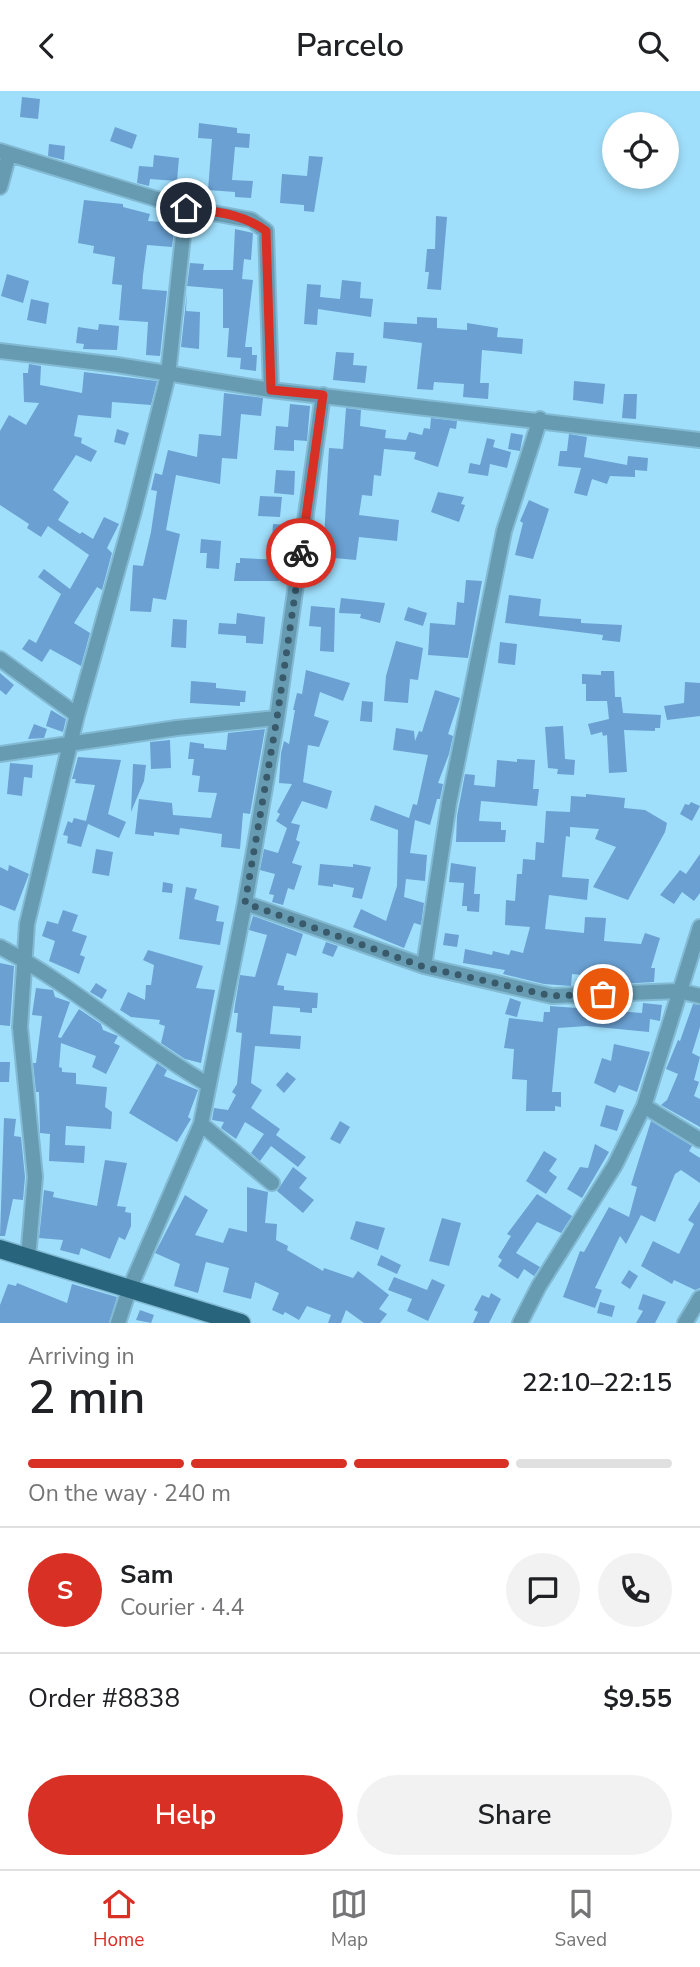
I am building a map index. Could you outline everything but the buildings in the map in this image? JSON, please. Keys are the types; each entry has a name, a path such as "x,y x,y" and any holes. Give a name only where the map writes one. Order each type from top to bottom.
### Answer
{"main road":[{"path":"0,1249 241,1323"}],"street":[{"path":"0,187 5,153 186,208 241,217 266,231 271,390"},
{"path":"29,1258 35,1177 20,1027 27,924 77,715 134,511 168,375 186,208"},
{"path":"0,351 271,390 540,419 700,440"},
{"path":"118,1323 129,1290 201,1124 245,903 277,718 323,395"},
{"path":"424,967 449,803 504,531 540,419"},
{"path":"0,659 77,715"},
{"path":"0,754 177,728 277,718"},
{"path":"245,903 424,967 552,996 679,991 700,996"},
{"path":"520,1323 539,1286 615,1165 644,1107 700,927"},
{"path":"0,947 26,960 95,1005 156,1053 207,1084"},
{"path":"644,1107 700,1140"},
{"path":"201,1124 272,1183"},
{"path":"685,1323 700,1299"}],"way so far":[{"path":"301,553 277,718 245,903 424,967 552,996 603,994"}],"route":[{"path":"186,208 232,214 251,220 266,231 271,390 323,395 301,553"}]}
